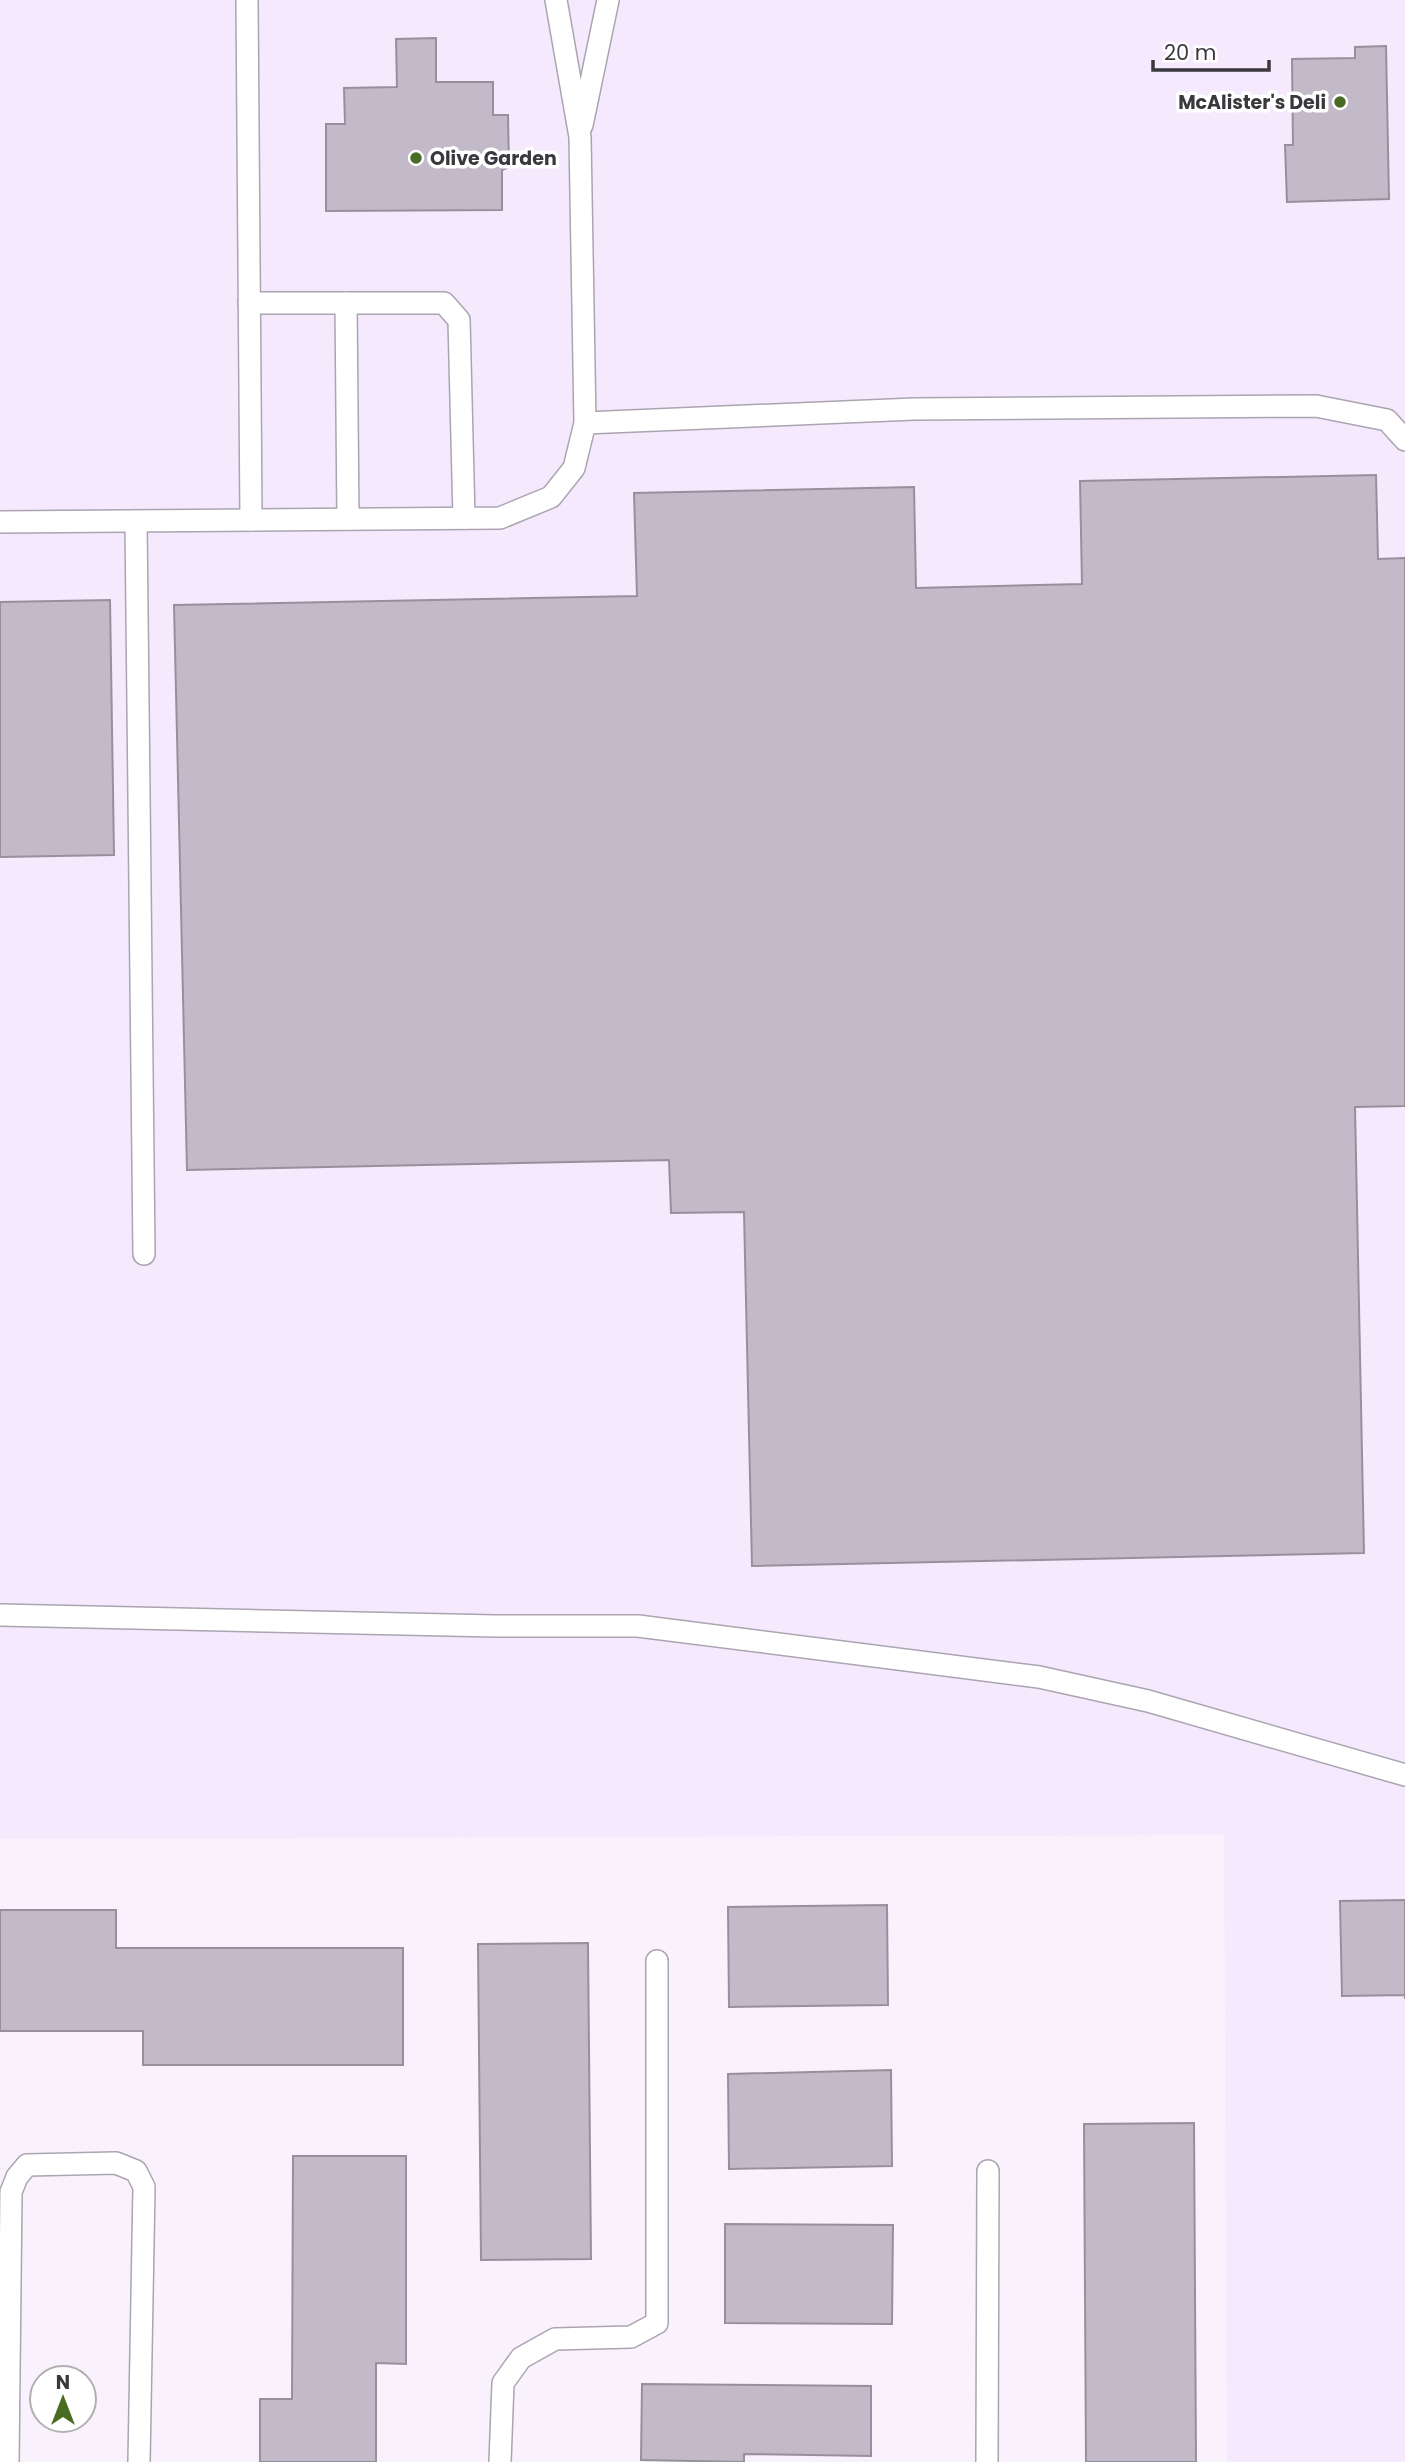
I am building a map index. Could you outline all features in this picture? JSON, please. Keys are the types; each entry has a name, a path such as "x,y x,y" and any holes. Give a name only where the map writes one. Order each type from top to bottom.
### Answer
{"lane":[{"path":"247,0 251,520"},
{"path":"0,522 500,518 551,497 574,468 585,423 580,137 556,0"},
{"path":"580,137 608,0"},
{"path":"250,303 444,303 459,320 464,519"},
{"path":"346,303 348,519"},
{"path":"585,423 914,409 1316,406 1387,420 1405,440"},
{"path":"136,521 144,1254"},
{"path":"0,1615 495,1626 638,1626 1039,1677 1148,1701 1405,1776"},
{"path":"500,2462 503,2383 521,2358 555,2339 631,2337 657,2323 657,1961"},
{"path":"8,2462 11,2192 17,2177 27,2165 116,2163 136,2171 145,2187 139,2462"},
{"path":"987,2462 988,2171"}],"shaded area":[{"path":"0,0 1405,0 1405,2462 1227,2462 1224,1835 0,1839"}],"building":[{"path":"436,38 436,82 493,82 493,115 508,115 509,167 502,170 502,210 326,211 326,124 345,124 344,88 397,87 396,39"},
{"name":"McAlister's Deli","path":"1386,46 1389,199 1287,202 1285,145 1293,145 1292,59 1355,58 1355,47"},
{"path":"1376,475 1378,559 1405,558 1405,1106 1355,1107 1364,1553 752,1566 744,1212 671,1213 669,1160 187,1170 174,605 637,596 634,493 914,487 916,588 1082,584 1080,481"},
{"path":"110,600 114,855 0,857 0,602"},
{"path":"1405,1900 1405,1995 1342,1996 1340,1901"},
{"path":"887,1905 888,2005 729,2007 728,1907"},
{"path":"0,1910 116,1910 116,1948 403,1948 403,2065 143,2065 143,2031 0,2031"},
{"path":"588,1943 591,2259 481,2260 478,1944"},
{"path":"891,2070 892,2166 729,2169 728,2074"},
{"path":"1194,2123 1196,2462 1086,2462 1084,2124"},
{"path":"293,2156 406,2156 406,2364 376,2363 376,2462 260,2462 260,2399 292,2399"},
{"path":"725,2224 893,2225 892,2324 725,2323"},
{"path":"642,2384 871,2386 871,2456 744,2454 744,2462 641,2460"}],"place":[{"name":"McAlister's Deli","path":"1340,102"},
{"name":"Olive Garden","path":"416,158"}]}
